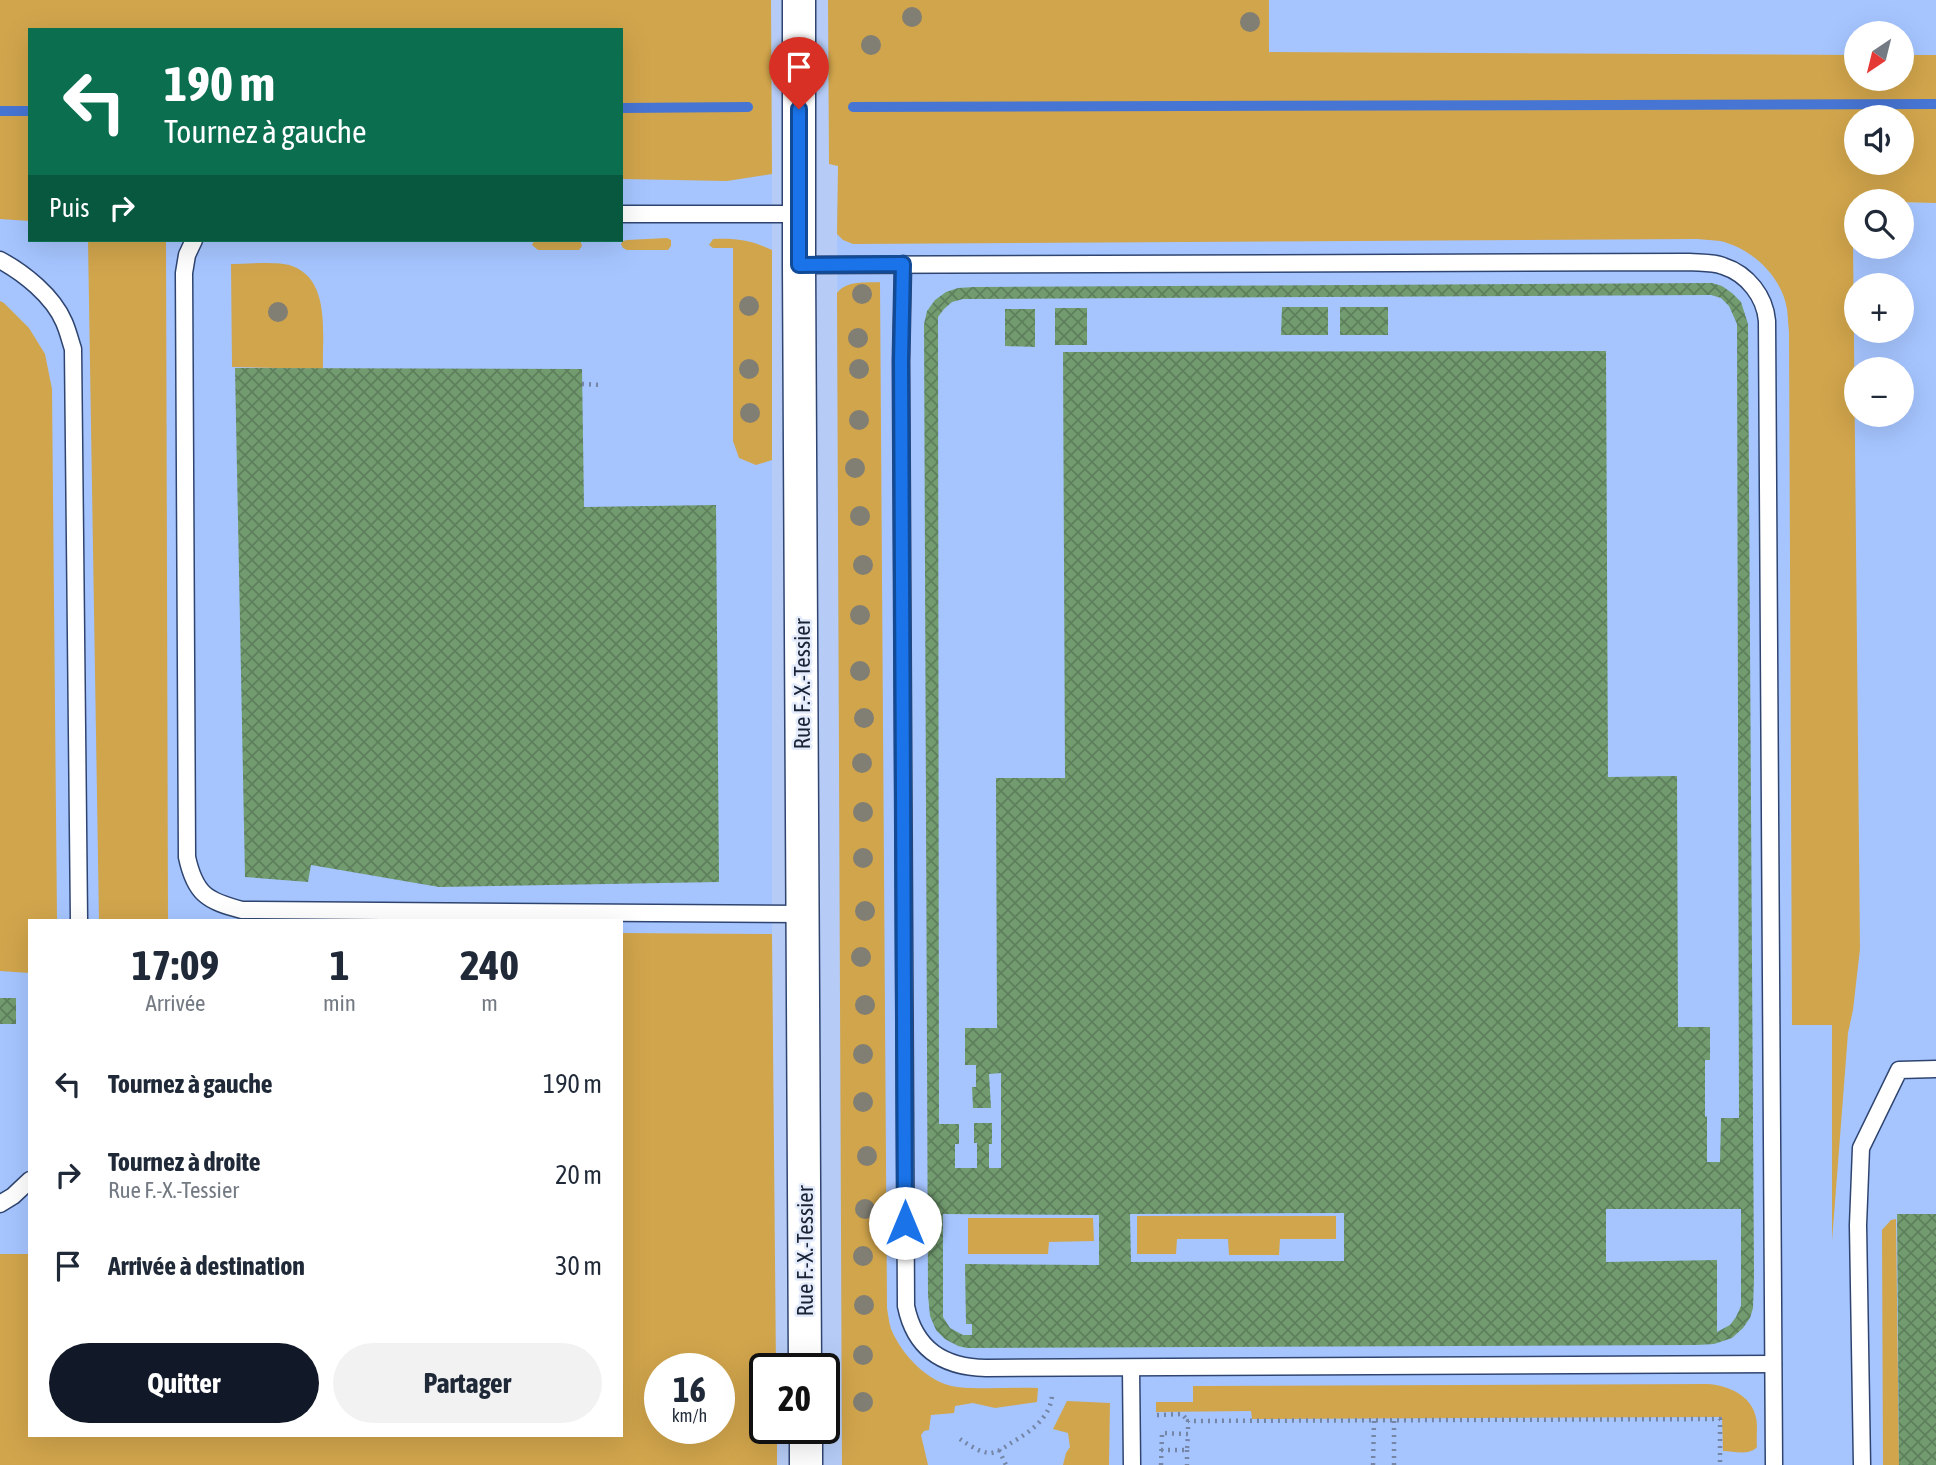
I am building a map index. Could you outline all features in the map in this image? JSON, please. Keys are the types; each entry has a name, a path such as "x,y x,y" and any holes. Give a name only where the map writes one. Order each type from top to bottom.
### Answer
{"street":[{"name":"Rue F.-X.-Tessier","path":"799,0 805,1353"},
{"path":"806,1444 806,1465"}],"lane":[{"path":"623,214 800,214"},
{"path":"193,242 184,273 187,857 191,877 202,893 220,904 242,910 803,914"},
{"path":"0,260 16,269 42,292 64,320 73,349 79,919"},
{"path":"799,265 1689,262 1723,265 1748,281 1766,307 1767,321 1774,1465"},
{"path":"903,264 901,375 906,1306 909,1321 921,1342 942,1359 966,1367 1773,1364"},
{"path":"1862,1465 1858,1225 1861,1148 1899,1070 1936,1069"},
{"path":"0,1204 28,1182"},
{"path":"1131,1367 1132,1465"}],"path":[{"path":"582,384 603,385"},
{"path":"960,1439 978,1450 989,1453 999,1450 1041,1422 1052,1403"},
{"path":"1152,1415 1182,1414 1188,1422 1187,1465"},
{"path":"1188,1422 1720,1419 1720,1465"},
{"path":"1373,1465 1374,1421"},
{"path":"1394,1421 1394,1465"},
{"path":"1161,1465 1161,1433 1188,1434"},
{"path":"999,1450 1006,1465"},
{"path":"1161,1450 1187,1450"}],"shaded area":[{"path":"0,0 771,0 772,174 727,181 623,179 623,28 28,28 28,221 0,219"},
{"path":"828,0 1269,0 1269,52 1844,55 1844,91 1914,91 1914,55 1936,55 1936,203 1914,202 1914,189 1844,189 1844,259 1853,259 1853,273 1844,273 1844,343 1854,343 1854,357 1844,357 1844,427 1855,427 1860,949 1848,1033 1832,1241 1832,1025 1792,1025 1789,332 1784,297 1764,266 1732,245 1697,239 853,244 837,234 838,166 829,164"},
{"path":"1269,0 1936,0 1936,55 1914,55 1914,21 1844,21 1844,55 1268,52"},
{"path":"0,162 28,162 28,242 623,242 623,173 732,171 772,174 772,934 623,933 623,919 28,919 28,1437 0,1465"},
{"path":"1844,196 1844,259 1914,259 1914,203 1936,203 1936,1465 842,1465 837,205"},
{"path":"667,238 671,240 671,246 668,250 627,250 621,244 627,240"},
{"path":"713,239 743,240 772,250 772,460 756,465 739,458 733,441 733,248 713,248 709,245"},
{"path":"88,242 166,242 168,919 99,919"},
{"path":"534,242 581,242 582,246 579,250 538,250 532,245"},
{"path":"231,264 286,264 304,273 313,283 322,310 323,369 232,367"},
{"path":"880,282 887,1308 891,1329 902,1348 917,1366 936,1380 967,1388 1038,1388 1037,1402 995,1408 973,1403 955,1406 954,1413 931,1415 929,1430 921,1435 928,1465 842,1465 837,293 851,284"},
{"path":"0,301 29,328 45,354 52,389 57,919 28,919 28,973 0,971"},
{"path":"623,933 772,934 776,1353 749,1353 749,1444 777,1444 777,1465 0,1465 0,1254 28,1254 28,1437 623,1437"},
{"path":"1137,1216 1336,1216 1336,1239 1280,1239 1279,1255 1229,1255 1228,1239 1177,1239 1176,1254 1137,1254"},
{"path":"968,1218 1093,1218 1094,1241 1049,1242 1048,1254 968,1254"},
{"path":"1896,1219 1899,1465 1883,1465 1882,1230 1891,1220"},
{"path":"1193,1386 1723,1386 1738,1393 1754,1410 1757,1421 1757,1447 1754,1450 1723,1451 1722,1417 1252,1419 1251,1411 1156,1412 1156,1402 1193,1402"},
{"path":"1067,1401 1110,1403 1109,1465 1063,1465 1070,1447 1068,1433 1053,1429"}],"building":[{"path":"1712,283 1722,286 1741,302 1748,324 1754,1277 1750,1318 1732,1338 1714,1344 1697,1345 967,1348 945,1339 936,1330 930,1316 928,1295 924,324 927,311 935,300 958,288","holes":["1711,295 1721,298 1729,306 1737,324 1739,1118 1721,1118 1720,1162 1707,1162 1705,1060 1710,1060 1710,1027 1678,1027 1677,776 1608,777 1606,351 1063,352 1065,778 996,778 997,1028 965,1028 965,1065 976,1065 976,1087 972,1087 973,1108 991,1108 989,1074 1001,1073 1001,1168 989,1168 992,1123 974,1123 977,1168 955,1168 955,1144 959,1144 959,1124 939,1124 938,317 952,302 963,299","1606,1209 1741,1209 1741,1306 1730,1325 1717,1332 1717,1260 1606,1262","1344,1213 1344,1261 1131,1262 1130,1214","943,1214 1099,1215 1099,1265 965,1264 966,1324 972,1324 972,1335 963,1335 950,1328 943,1317"]},
{"path":"1282,307 1328,307 1328,335 1281,335"},
{"path":"1340,307 1388,307 1388,335 1340,335"},
{"path":"1055,308 1087,308 1087,345 1055,345"},
{"path":"1005,309 1035,309 1035,347 1005,346"},
{"path":"235,368 582,369 584,507 716,505 719,882 439,887 311,865 308,882 245,877"},
{"path":"0,998 16,998 16,1024 0,1024"},
{"path":"1897,1214 1936,1214 1936,1465 1899,1465"}],"waterway":[{"path":"853,107 1936,104"},
{"path":"623,108 748,107"},
{"path":"0,111 28,111"}],"route":[{"path":"799,109 799,265 903,264 901,361 905,1223"}]}
